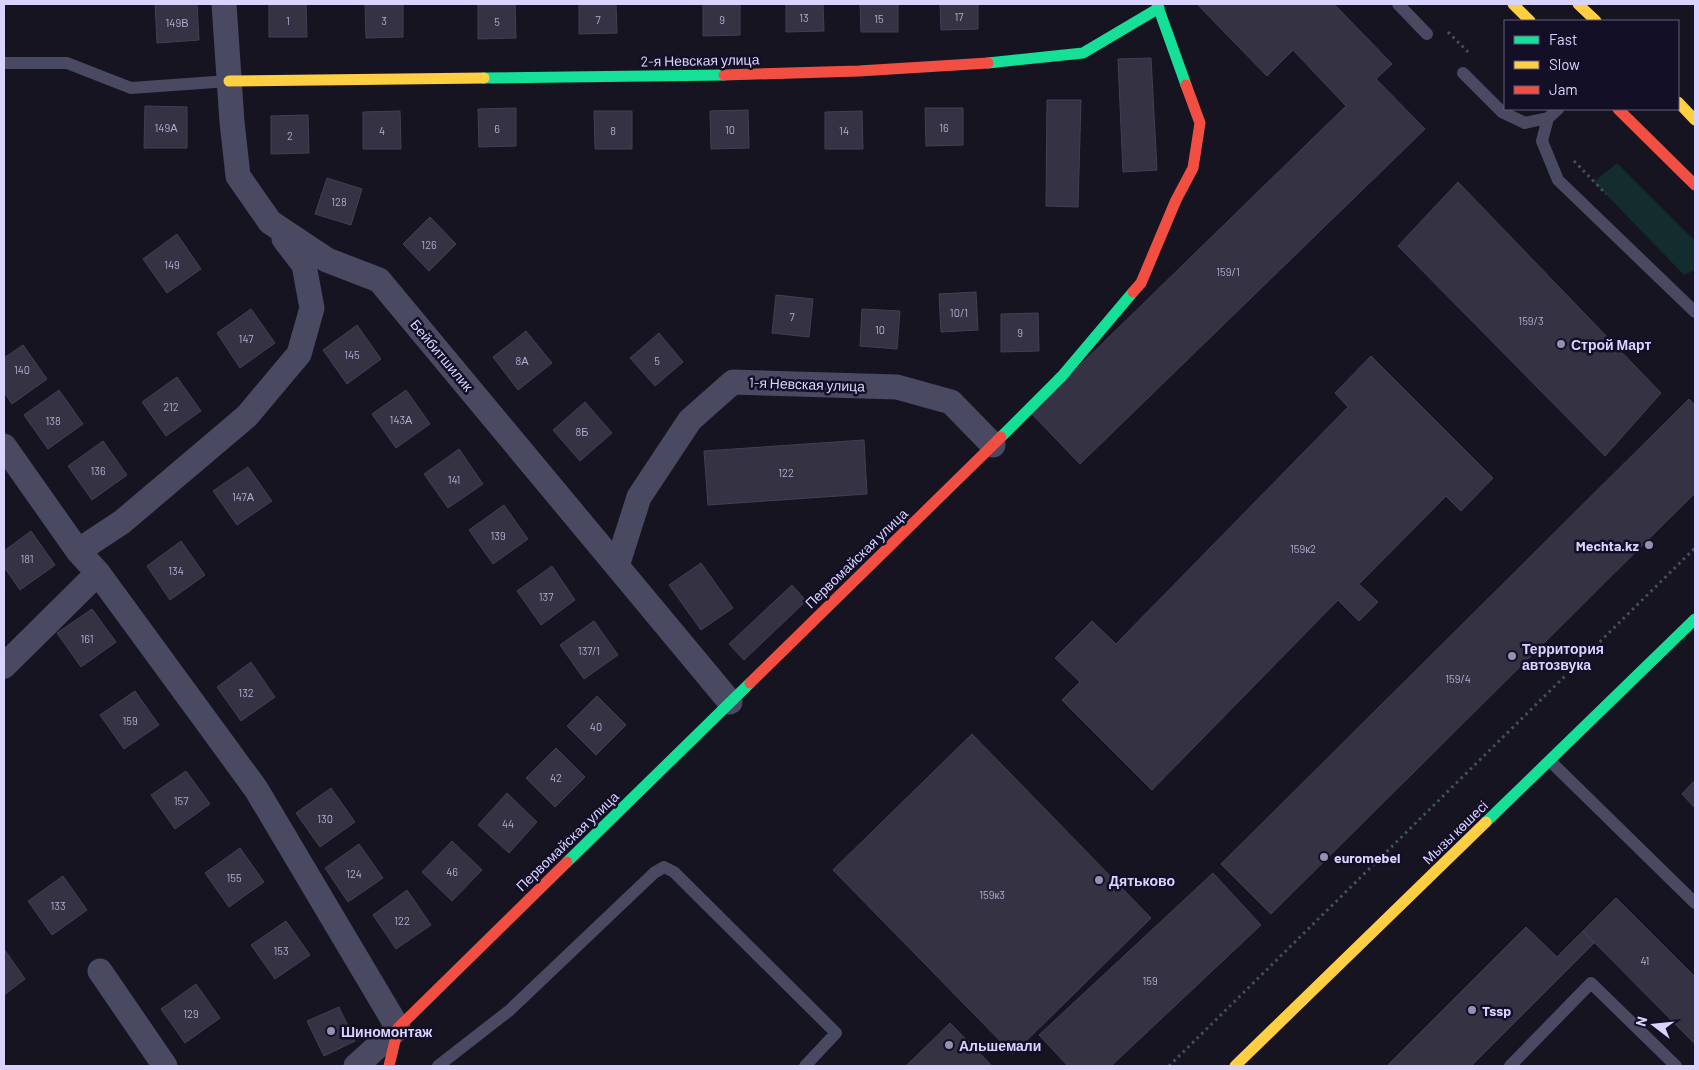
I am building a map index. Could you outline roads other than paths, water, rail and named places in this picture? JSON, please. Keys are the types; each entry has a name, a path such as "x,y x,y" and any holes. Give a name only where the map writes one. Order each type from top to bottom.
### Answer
{"street":[{"name":"Бейбитшилик","path":"224,4 232,122 238,176 270,222 327,260 379,280 730,702"},
{"path":"1513,4 1529,20"},
{"path":"1578,4 1595,20"},
{"name":"2-я Невская улица","path":"229,81 762,74 859,71 987,63 1083,52 1158,6"},
{"name":"Первомайская улица","path":"398,1028 994,445 1062,376 1141,284 1176,200 1193,168 1200,123 1158,6"},
{"path":"1679,103 1695,120"},
{"path":"1619,110 1695,185"},
{"path":"78,551 122,522 247,416 299,354 312,308 304,264 270,222"},
{"name":"1-я Невская улица","path":"617,566 639,496 690,420 733,382 897,387 951,402 994,445"},
{"path":"4,446 78,551 98,573 256,789 398,1028 388,1066"},
{"path":"4,666 98,573"},
{"name":"Мызы көшесі","path":"1235,1066 1695,619"},
{"path":"100,972 165,1066"},
{"path":"356,1066 398,1028"}],"lane":[{"path":"1398,4 1427,34"},
{"path":"4,63 67,63 131,88 229,81"},
{"path":"1463,73 1502,112 1525,123 1548,118 1557,110"},
{"path":"1548,118 1542,142 1558,180 1695,312"},
{"path":"1550,761 1695,903"},
{"path":"438,1066 510,1010 654,873 664,867 674,872 836,1033 805,1066"},
{"path":"1510,1066 1591,983 1676,1066"}],"place":[{"name":"Строй Март","path":"1561,344"},
{"name":"Mechta.kz","path":"1649,545"},
{"name":"Территория автозвука","path":"1512,656"},
{"name":"euromebel","path":"1324,857"},
{"name":"Дятьково","path":"1099,880"},
{"name":"Tssp","path":"1472,1010"},
{"name":"Шиномонтаж","path":"331,1031"},
{"name":"Альшемали","path":"949,1045"}]}
